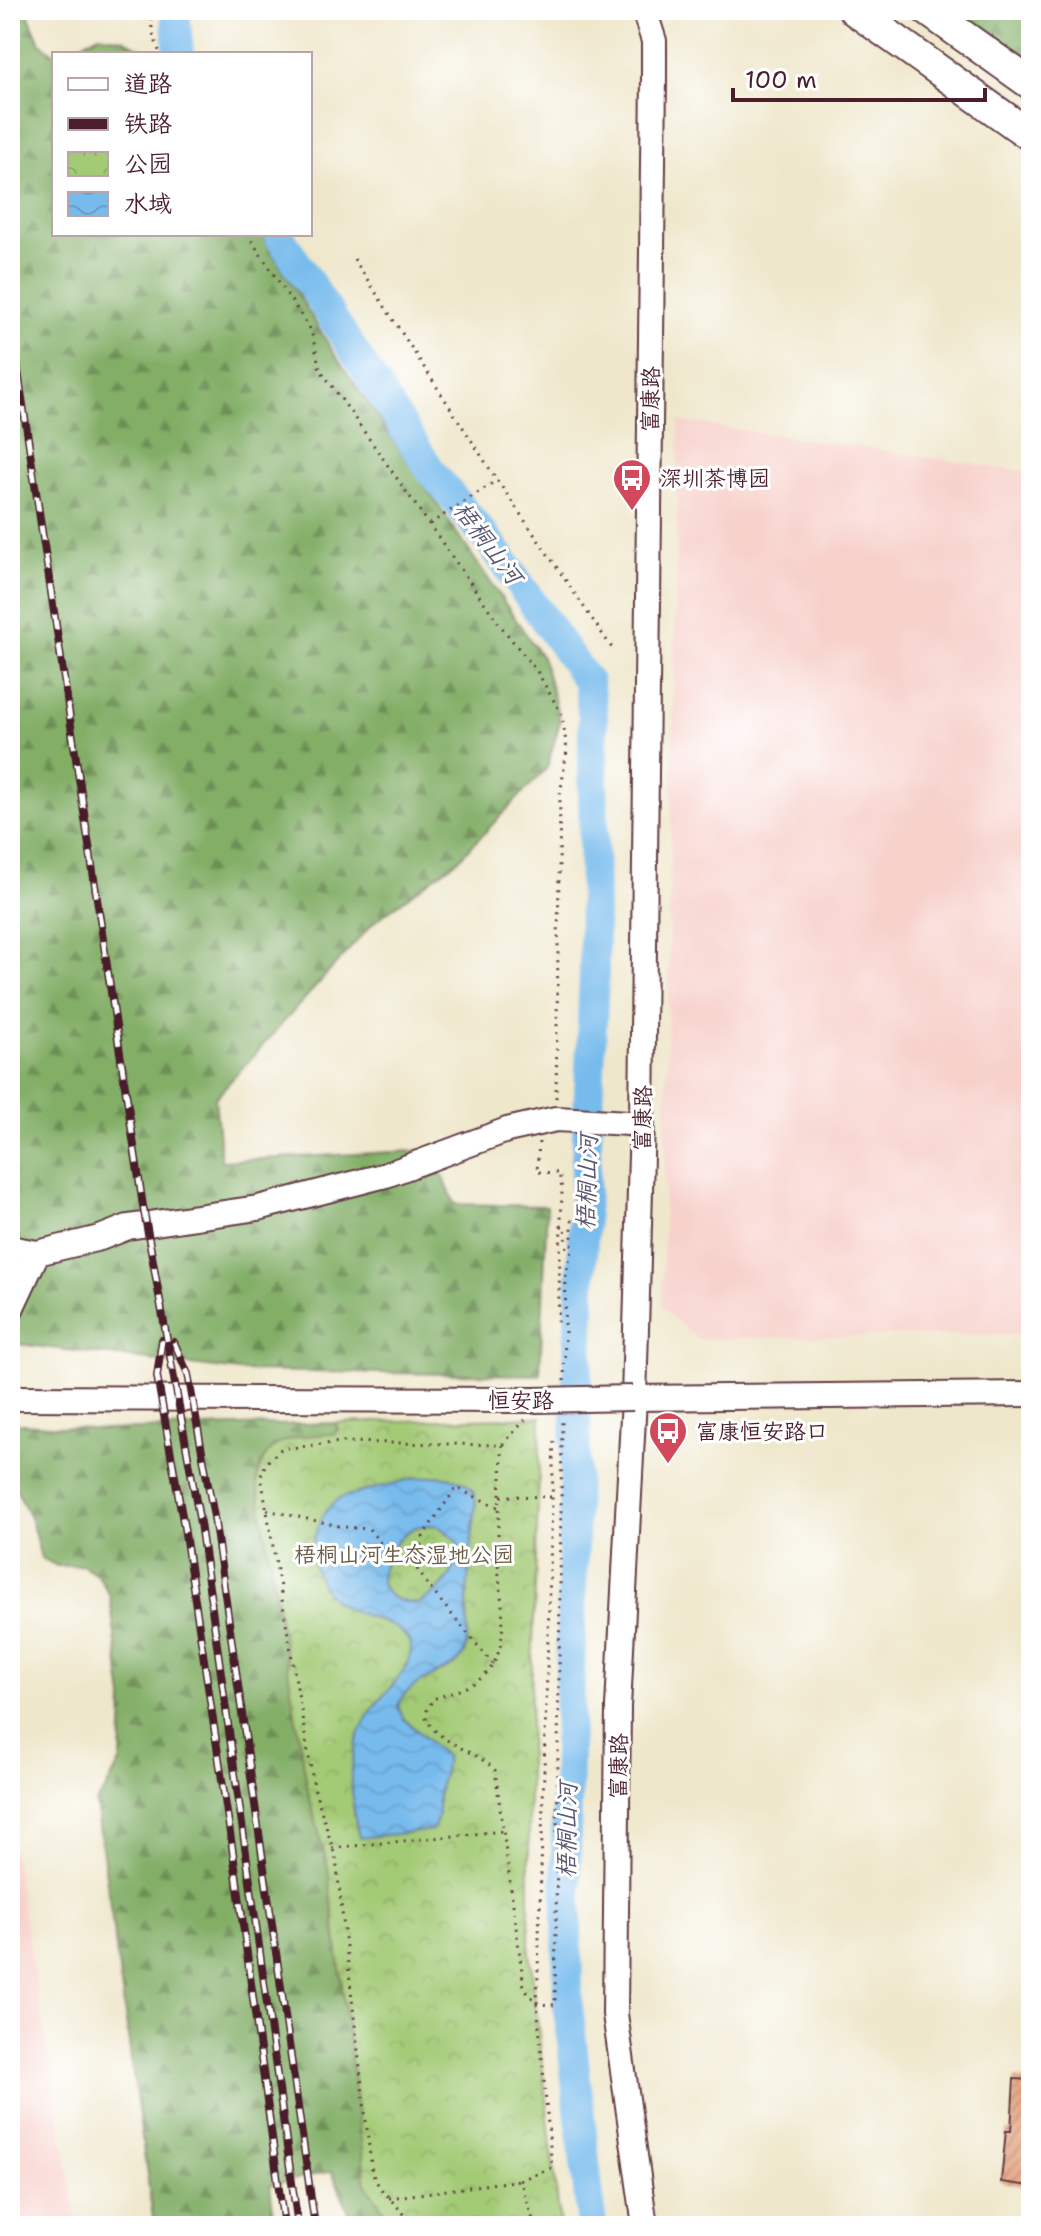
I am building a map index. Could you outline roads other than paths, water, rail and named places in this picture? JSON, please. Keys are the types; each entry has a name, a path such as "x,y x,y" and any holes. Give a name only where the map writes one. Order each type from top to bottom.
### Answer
{"main road":[{"path":"854,10 1031,136"},
{"path":"927,10 1031,84"}],"street":[{"name":"富康路","path":"644,10 654,41 633,1398 618,1707 615,2014 645,2226"},
{"path":"654,41 660,10"},
{"path":"10,1248 37,1253 100,1238 128,1227 258,1208 372,1179 507,1130 561,1119 636,1122"},
{"path":"10,1311 37,1253"},
{"name":"恒安路","path":"10,1398 534,1400 1031,1394"}],"water":[{"path":"439,1476 453,1479 473,1491 475,1510 467,1594 467,1641 459,1660 413,1687 398,1706 403,1718 445,1756 438,1814 432,1830 359,1838 352,1787 358,1738 374,1707 408,1663 411,1645 391,1625 350,1610 326,1591 314,1565 313,1543 323,1515 340,1498 414,1478","holes":["437,1525 457,1540 453,1570 442,1586 418,1604 395,1599 383,1589 381,1582 385,1564 395,1545 409,1531 419,1526"]}],"waterway":[{"name":"梧桐山河","path":"175,10 179,52"},
{"name":"梧桐山河","path":"279,236 431,471 493,546 588,682 593,716 594,974 577,1381 566,1836 568,2006 592,2226"}],"railway":[{"path":"10,318 143,1206 200,1523 298,2226"},
{"path":"162,1340 157,1376 184,1527 236,1873 284,2226"},
{"path":"174,1342 188,1374 214,1517 315,2226"}],"place":[{"name":"深圳茶博园","path":"632,512"},
{"name":"富康恒安路口","path":"668,1465"}],"park label":[{"name":"梧桐山河生态湿地公园","path":"404,1554"}]}
